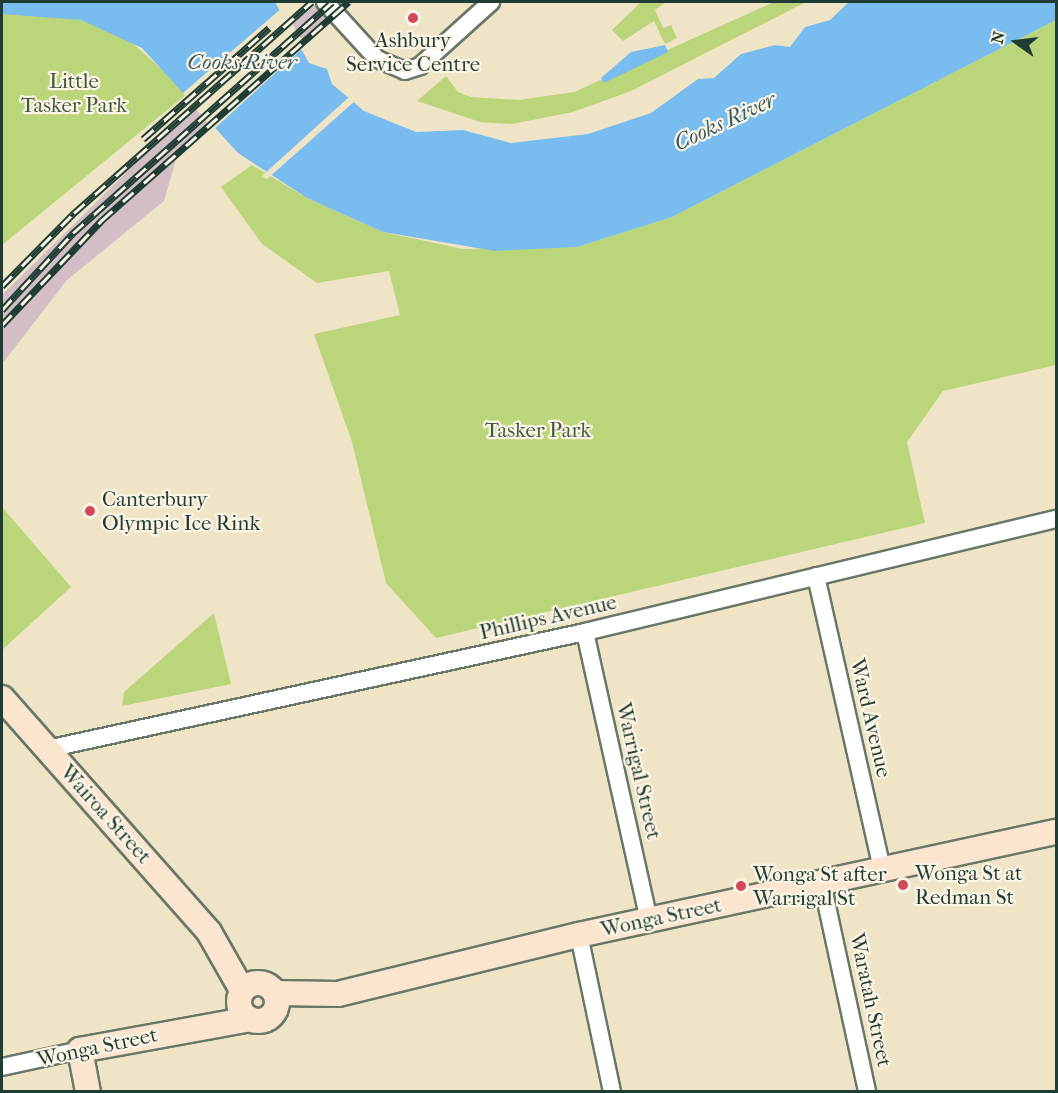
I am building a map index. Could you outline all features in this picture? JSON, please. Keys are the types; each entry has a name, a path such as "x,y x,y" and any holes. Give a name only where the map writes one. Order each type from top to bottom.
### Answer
{"street":[{"path":"325,2 390,69 420,66 491,2"},
{"name":"Phillips Avenue","path":"47,749 585,632 1056,519"},
{"name":"Ward Avenue","path":"816,576 882,870"},
{"name":"Warrigal Street","path":"585,632 649,920"},
{"name":"Wairoa Street","path":"2,698 209,932 270,988"},
{"name":"Wonga Street","path":"2,1067 192,1026 250,1008 338,994 579,935 1056,832"},
{"name":"Waratah Street","path":"822,883 867,1092"},
{"name":"Wairoa Street","path":"209,932 250,1008"},
{"path":"579,935 612,1092"},
{"name":"Wonga Street","path":"250,1008 253,983 270,988 338,994"},
{"path":"250,1008 277,1005 270,988"},
{"path":"80,1050 88,1092"}],"shaded area":[{"path":"318,2 354,2 177,156 164,201 67,280 2,364 2,295 146,153"}],"green space":[{"path":"641,2 666,2 655,10 663,28 671,25 677,38 665,44 654,21 623,41 612,30"},
{"path":"774,2 806,2 631,91 573,112 512,124 480,122 417,101 446,76 458,92 471,97 519,100 574,92"},
{"name":"Little Tasker Park","path":"21,12 81,20 129,40 188,93 2,245 2,14"},
{"name":"Tasker Park","path":"1056,20 1056,365 943,391 907,442 925,523 436,638 386,583 352,442 314,334 400,315 389,271 317,283 262,244 221,187 252,165 307,198 383,232 463,249 577,247 672,217"},
{"path":"2,507 71,587 2,650"},
{"path":"214,613 231,684 122,706 124,692"}],"water":[{"name":"Cooks River","path":"2,2 275,2 309,63 327,69 332,84 364,111 416,132 463,130 511,143 588,134 651,113 698,79 714,78 741,54 775,45 790,47 805,27 830,20 849,2 1056,2 1056,20 672,217 577,247 495,251 383,232 307,198 238,153 142,48 81,20 2,14"},
{"path":"665,45 668,52 604,83 601,78 631,52"}],"pier":[{"path":"283,7 305,46 213,130 183,93"},
{"path":"349,97 355,101 267,179 262,176"}],"railway":[{"path":"2,286 74,213 312,2"},
{"path":"2,310 73,233 332,2"},
{"path":"2,325 102,220 348,2"},
{"path":"143,139 269,28"}],"place":[{"name":"Ashbury Service Centre","path":"413,18"},
{"name":"Canterbury Olympic Ice Rink","path":"90,511"},
{"name":"Wonga St at Redman St","path":"903,885"},
{"name":"Wonga St after Warrigal St","path":"741,886"}]}
